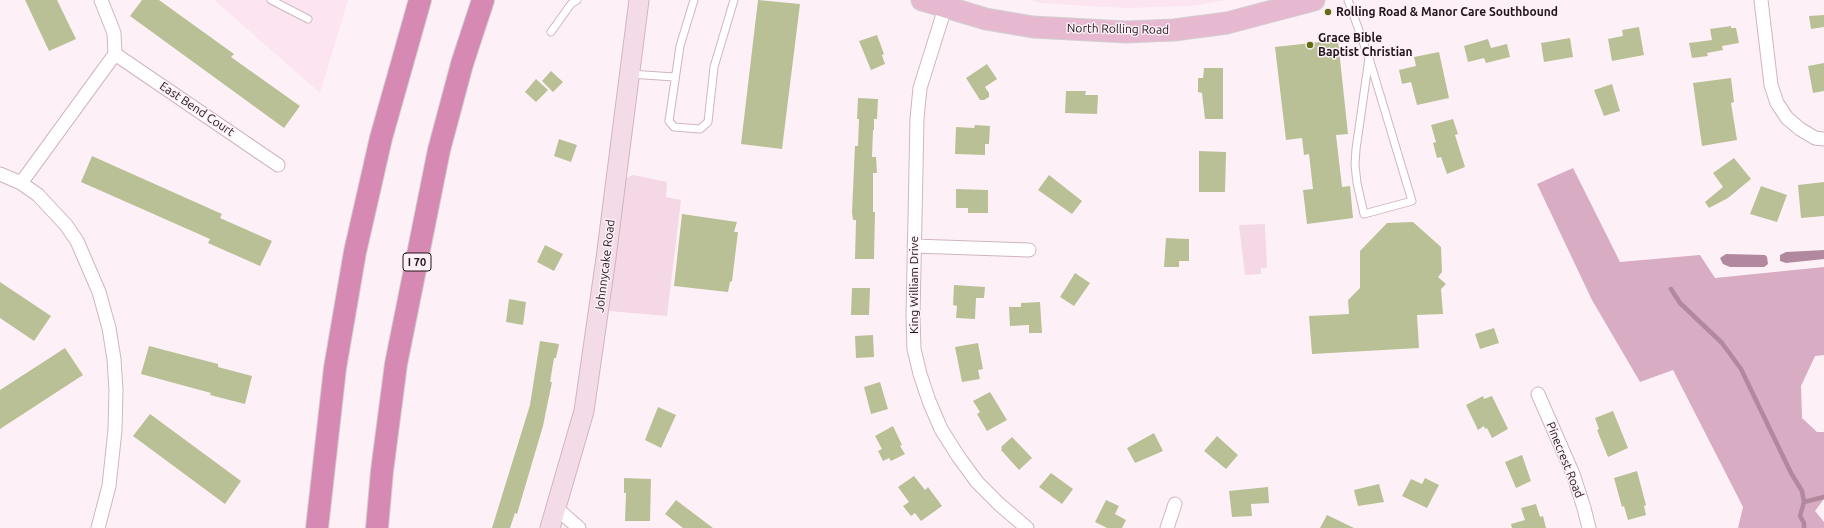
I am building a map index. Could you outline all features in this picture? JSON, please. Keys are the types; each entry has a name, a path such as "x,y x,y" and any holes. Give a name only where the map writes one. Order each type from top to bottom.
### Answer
{"highway":[{"path":"316,528 335,368 355,252 381,138 420,0"},
{"name":"I 70","path":"377,528 382,471 396,364 439,150 462,64 483,0"}],"main road":[{"name":"North Rolling Road","path":"922,0 986,19 1033,27 1126,32 1174,30 1227,23 1314,0"}],"street":[{"path":"21,184 115,54 114,33 101,0"},
{"name":"Johnnycake Road","path":"550,528 584,411 602,294 639,0"},
{"path":"1761,0 1771,85 1777,103 1787,118 1800,129 1815,138 1824,139"},
{"name":"King William Drive","path":"945,8 920,88 917,119 913,316 914,349 929,401 941,429 958,456 977,482 999,504 1028,528"},
{"name":"East Bend Court","path":"115,54 278,165"},
{"path":"0,174 21,184 52,208 77,241 99,292 109,328 114,359 116,390 115,430 109,486 98,528"},
{"path":"914,246 1029,250"},
{"name":"Pinecrest Road","path":"1538,394 1573,474 1589,528"},
{"path":"1167,528 1175,504"},
{"path":"556,508 578,528"}],"lane":[{"path":"271,0 308,19"},
{"path":"551,32 571,4 577,0"},
{"path":"694,0 680,46 674,77 669,121 674,127 700,129 708,122 714,67 734,0"},
{"path":"1348,0 1369,58 1412,201 1364,214 1357,183 1355,165 1369,58"},
{"path":"629,74 674,77"}],"shaded area":[{"path":"214,0 348,0 320,93"},
{"path":"1029,0 1225,0 1191,6 1127,8 1041,3"},
{"path":"1573,168 1620,262 1700,255 1715,278 1824,267 1824,355 1815,356 1801,386 1802,418 1817,432 1824,432 1824,499 1815,511 1824,522 1824,528 1738,528 1743,507 1673,370 1640,382 1592,300 1537,184"},
{"path":"633,175 667,182 666,197 681,200 667,316 609,311 626,178"},
{"path":"1265,224 1267,268 1261,268 1261,274 1245,275 1239,225"},
{"path":"1824,250 1824,259 1786,263 1780,261 1780,255 1786,252"},
{"path":"1726,254 1765,255 1767,257 1768,264 1764,267 1730,267 1723,264 1720,258"}],"building":[{"path":"25,0 57,0 76,39 49,51"},
{"path":"142,0 159,0 234,54 231,57 300,106 284,128 130,16"},
{"path":"758,0 800,4 782,149 741,144"},
{"path":"1824,15 1824,27 1811,29 1809,16"},
{"path":"1731,26 1731,28 1736,28 1739,43 1722,46 1723,50 1707,53 1708,56 1692,58 1689,43 1712,40 1710,29"},
{"path":"1639,27 1644,55 1612,61 1608,39 1623,36 1622,30"},
{"path":"877,35 884,54 882,55 885,64 871,70 859,41"},
{"path":"1570,38 1573,57 1544,62 1541,43"},
{"path":"1488,39 1491,48 1507,44 1510,57 1486,63 1484,58 1468,62 1464,46"},
{"path":"1338,40 1348,134 1336,135 1342,187 1350,186 1353,218 1307,224 1303,190 1313,189 1309,154 1304,155 1302,138 1286,140 1275,47"},
{"path":"1439,52 1449,98 1417,105 1411,82 1402,84 1399,70 1416,66 1414,57"},
{"path":"1824,63 1824,91 1813,93 1808,66"},
{"path":"987,64 997,79 985,87 989,93 989,97 984,100 980,100 966,78"},
{"path":"1204,68 1223,68 1223,119 1205,119 1202,93 1198,92 1198,78 1203,78"},
{"path":"551,71 563,82 553,92 542,81"},
{"path":"1731,78 1734,102 1731,103 1737,140 1702,146 1693,83"},
{"path":"536,79 548,90 536,102 525,92"},
{"path":"1612,84 1620,111 1604,116 1594,90"},
{"path":"1066,91 1086,91 1085,95 1098,95 1097,114 1065,113"},
{"path":"858,98 878,99 877,119 874,119 872,157 876,157 877,173 873,173 873,212 875,212 874,259 855,259 856,220 853,220 852,212 855,146 858,146"},
{"path":"1453,119 1458,134 1455,135 1465,167 1447,174 1441,157 1437,158 1433,143 1436,142 1431,125"},
{"path":"975,125 990,126 989,144 985,144 985,155 955,154 956,127 974,128"},
{"path":"559,139 577,145 571,162 554,156"},
{"path":"1199,151 1226,152 1225,192 1199,192"},
{"path":"92,156 222,214 220,218 272,241 260,266 208,243 210,239 81,182"},
{"path":"1734,158 1751,179 1728,198 1709,208 1705,202 1723,187 1713,173"},
{"path":"1049,175 1082,201 1072,214 1038,190"},
{"path":"1824,182 1824,216 1801,218 1798,185"},
{"path":"1761,186 1787,195 1777,222 1750,214"},
{"path":"956,189 988,190 988,213 968,213 968,208 956,208"},
{"path":"682,214 737,222 734,232 738,232 732,281 730,282 728,292 674,286"},
{"path":"1413,222 1441,247 1442,272 1438,277 1446,284 1441,289 1443,314 1417,315 1419,348 1312,354 1309,316 1349,314 1348,300 1360,288 1360,251 1387,223"},
{"path":"1166,238 1189,239 1189,261 1179,261 1179,267 1164,267"},
{"path":"545,245 563,254 554,271 537,262"},
{"path":"1075,273 1090,283 1074,306 1060,297"},
{"path":"0,282 51,316 34,341 0,318"},
{"path":"954,285 985,287 984,298 976,298 975,319 956,318 957,306 953,305"},
{"path":"852,288 870,288 869,315 851,315"},
{"path":"509,299 526,302 523,325 506,322"},
{"path":"1040,302 1042,333 1029,333 1029,325 1010,326 1009,307 1021,307 1021,303"},
{"path":"1494,328 1499,343 1480,349 1475,334"},
{"path":"873,335 874,357 856,358 855,336"},
{"path":"540,341 559,344 556,358 554,358 550,382 552,382 543,426 517,514 515,513 510,528 492,528 530,405"},
{"path":"978,343 983,369 978,370 980,379 962,382 955,347"},
{"path":"149,346 218,364 218,367 252,376 245,404 141,374"},
{"path":"65,348 83,375 0,429 0,390"},
{"path":"880,382 888,409 871,414 864,387"},
{"path":"990,392 1007,420 987,431 977,414 980,412 973,401"},
{"path":"1483,396 1484,399 1492,396 1508,429 1492,438 1487,428 1485,429 1484,426 1478,430 1466,405"},
{"path":"658,407 676,415 661,448 645,440"},
{"path":"1613,411 1628,448 1608,457 1597,430 1599,429 1595,418"},
{"path":"150,414 241,481 225,504 133,436"},
{"path":"893,426 902,445 900,446 905,454 891,461 889,458 883,461 878,451 882,449 875,436"},
{"path":"1154,433 1163,451 1135,463 1127,448"},
{"path":"1217,436 1238,455 1226,469 1204,451"},
{"path":"1012,437 1032,458 1019,470 1001,450 1001,447"},
{"path":"1522,455 1531,481 1516,488 1505,462"},
{"path":"1637,471 1646,505 1644,506 1646,515 1628,520 1624,506 1622,507 1614,478"},
{"path":"1051,473 1073,489 1062,504 1039,487"},
{"path":"914,476 925,490 928,487 942,506 921,521 915,513 911,516 903,506 909,502 898,487"},
{"path":"624,478 651,479 650,521 625,521 626,493 624,493"},
{"path":"1425,478 1439,485 1427,508 1402,496 1411,479 1422,484"},
{"path":"1379,484 1384,502 1358,506 1354,490"},
{"path":"1268,487 1269,503 1251,504 1252,516 1232,517 1229,491"},
{"path":"676,500 713,528 683,528 665,514"},
{"path":"1106,500 1119,506 1115,514 1126,520 1122,528 1107,528 1095,522"},
{"path":"1536,504 1540,517 1543,516 1546,528 1512,528 1511,524 1525,520 1521,508"},
{"path":"1327,515 1354,528 1320,528"}],"waterway":[{"path":"1671,289 1680,303 1722,343 1741,369 1791,473 1802,491 1804,502 1800,516 1804,523 1804,528"},
{"path":"1804,502 1824,497"}],"place":[{"name":"Rolling Road & Manor Care Southbound","path":"1328,12"},
{"name":"Grace Bible Baptist Christian","path":"1310,45"}]}
